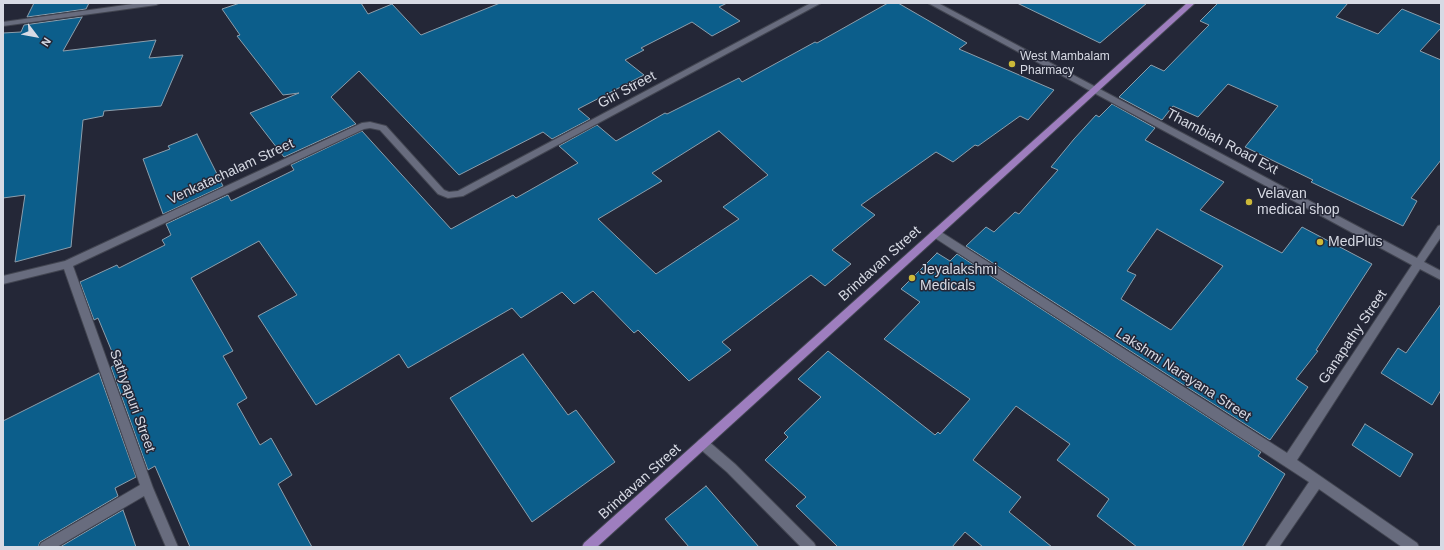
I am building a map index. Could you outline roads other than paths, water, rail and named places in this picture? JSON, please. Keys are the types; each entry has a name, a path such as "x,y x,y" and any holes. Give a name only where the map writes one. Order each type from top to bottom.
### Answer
{"main road":[{"name":"Brindavan Street","path":"588,547 935,233 1096,91 1191,3"}],"street":[{"path":"3,24 156,3"},
{"name":"Giri Street","path":"448,195 460,194 817,3"},
{"name":"Thambiah Road Ext","path":"932,3 1441,276"},
{"name":"Venkatachalam Street","path":"3,280 67,264 366,125 383,128 437,188 448,195"},
{"name":"Ganapathy Street","path":"1289,461 1420,264 1441,229"},
{"name":"Lakshmi Narayana Street","path":"935,233 1289,461 1413,547"},
{"name":"Sathyapuri Street","path":"67,264 147,488 172,547"},
{"path":"703,444 731,468 810,547"},
{"path":"1271,547 1317,481"},
{"path":"45,547 147,488"}],"place":[{"name":"West Mambalam Pharmacy","path":"1012,64"},
{"name":"Velavan medical shop","path":"1249,202"},
{"name":"MedPlus","path":"1320,242"},
{"name":"Jeyalakshmi Medicals","path":"912,278"}]}
